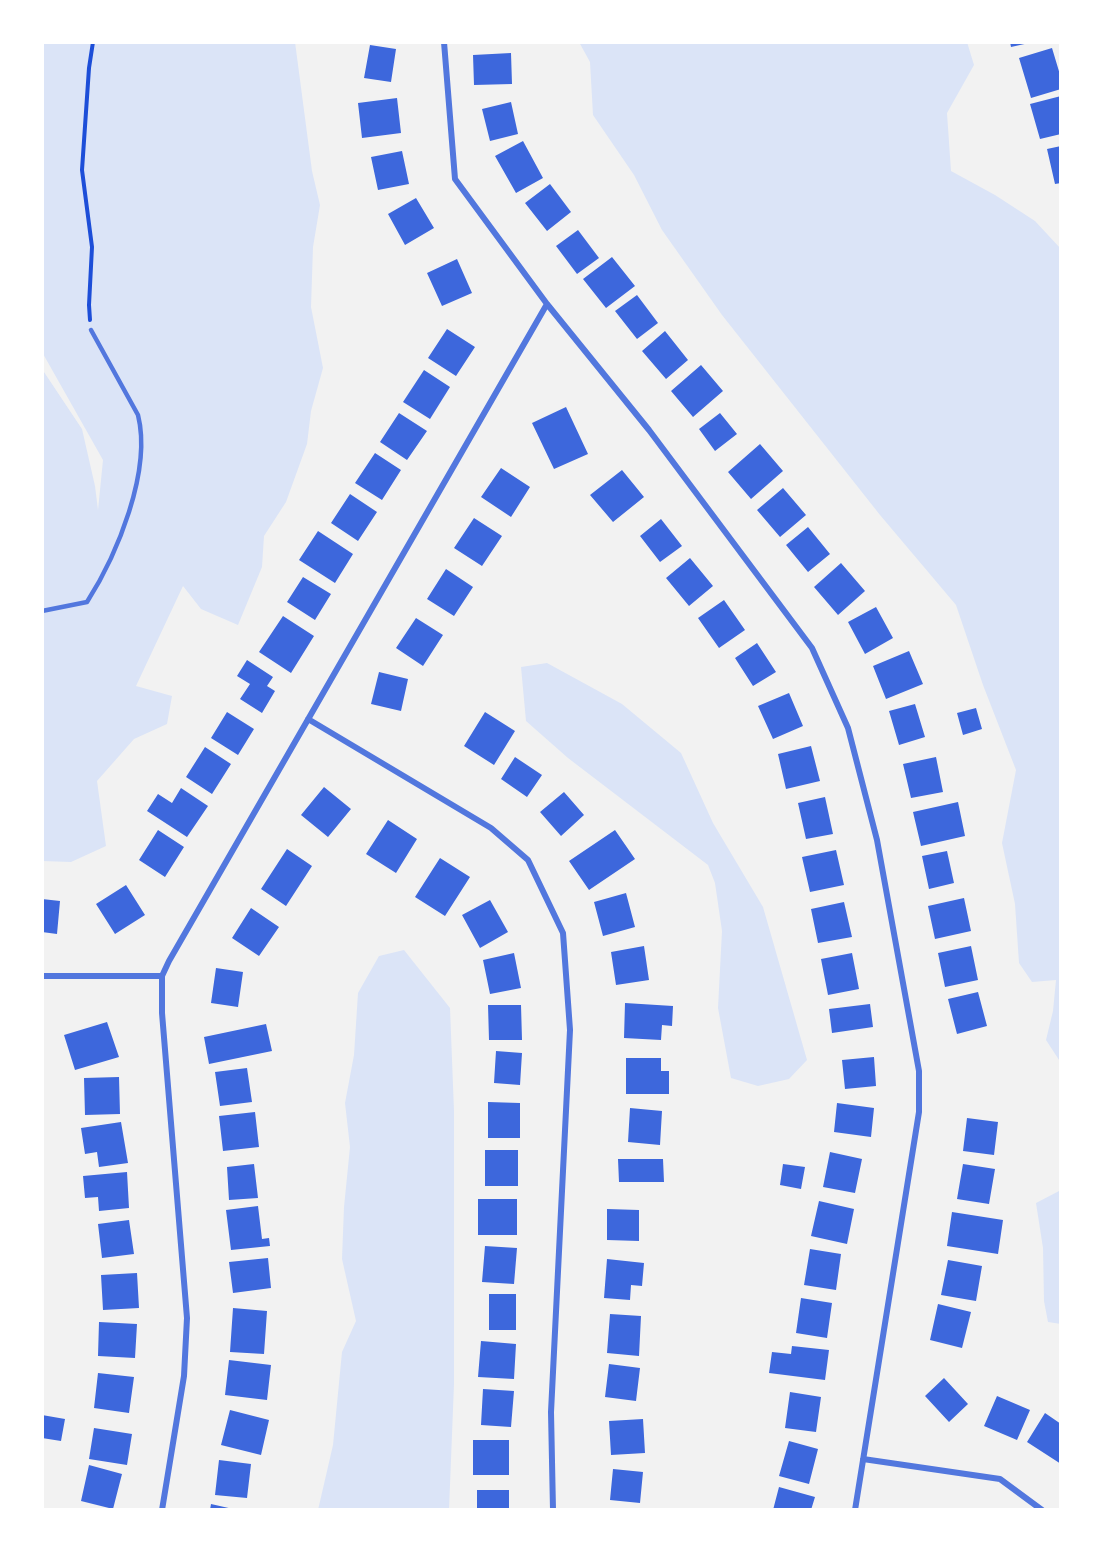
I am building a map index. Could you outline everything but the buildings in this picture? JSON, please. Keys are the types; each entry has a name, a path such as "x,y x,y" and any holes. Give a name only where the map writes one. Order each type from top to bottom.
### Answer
{"street":[{"path":"444,42 455,178 547,304 649,430 812,648 848,728 877,840 919,1071 919,1112 855,1510"},
{"path":"162,1510 184,1376 187,1328 162,1005 162,976 547,304"},
{"path":"308,719 491,828 528,860 563,933 570,1030 551,1412 553,1510"},
{"path":"42,976 162,976"},
{"path":"863,1460 1000,1479 1042,1510"}],"lane":[{"path":"42,611 87,602 103,578 140,474 141,430 138,416 91,330"}],"path":[{"path":"91,330 89,305 92,247 82,170 88,68 93,42"}],"shaded area":[{"path":"42,42 295,42 312,171 320,205 313,247 311,307 323,368 311,411 307,444 286,502 264,536 262,567 238,625 201,609 183,586 136,686 172,696 167,724 134,739 97,781 106,846 71,862 42,861 42,369 82,429 98,510 103,460 42,352"},
{"path":"579,42 967,42 974,65 947,113 951,171 995,195 1035,221 1061,249 1061,1063 1046,1040 1053,1011 1056,980 1032,982 1019,963 1015,904 1002,843 1016,770 983,685 956,605 880,515 722,315 662,230 634,175 593,115 590,62"},
{"path":"547,663 622,704 681,753 713,823 763,907 807,1060 789,1079 758,1086 731,1078 718,1008 722,931 715,883 708,865 568,758 526,721 521,667"},
{"path":"404,950 450,1008 454,1111 454,1384 449,1510 318,1510 333,1445 342,1352 356,1321 342,1259 350,1147 345,1103 354,1055 358,993 379,956"},
{"path":"1061,1190 1061,1324 1048,1322 1044,1301 1043,1248 1036,1203"}]}
